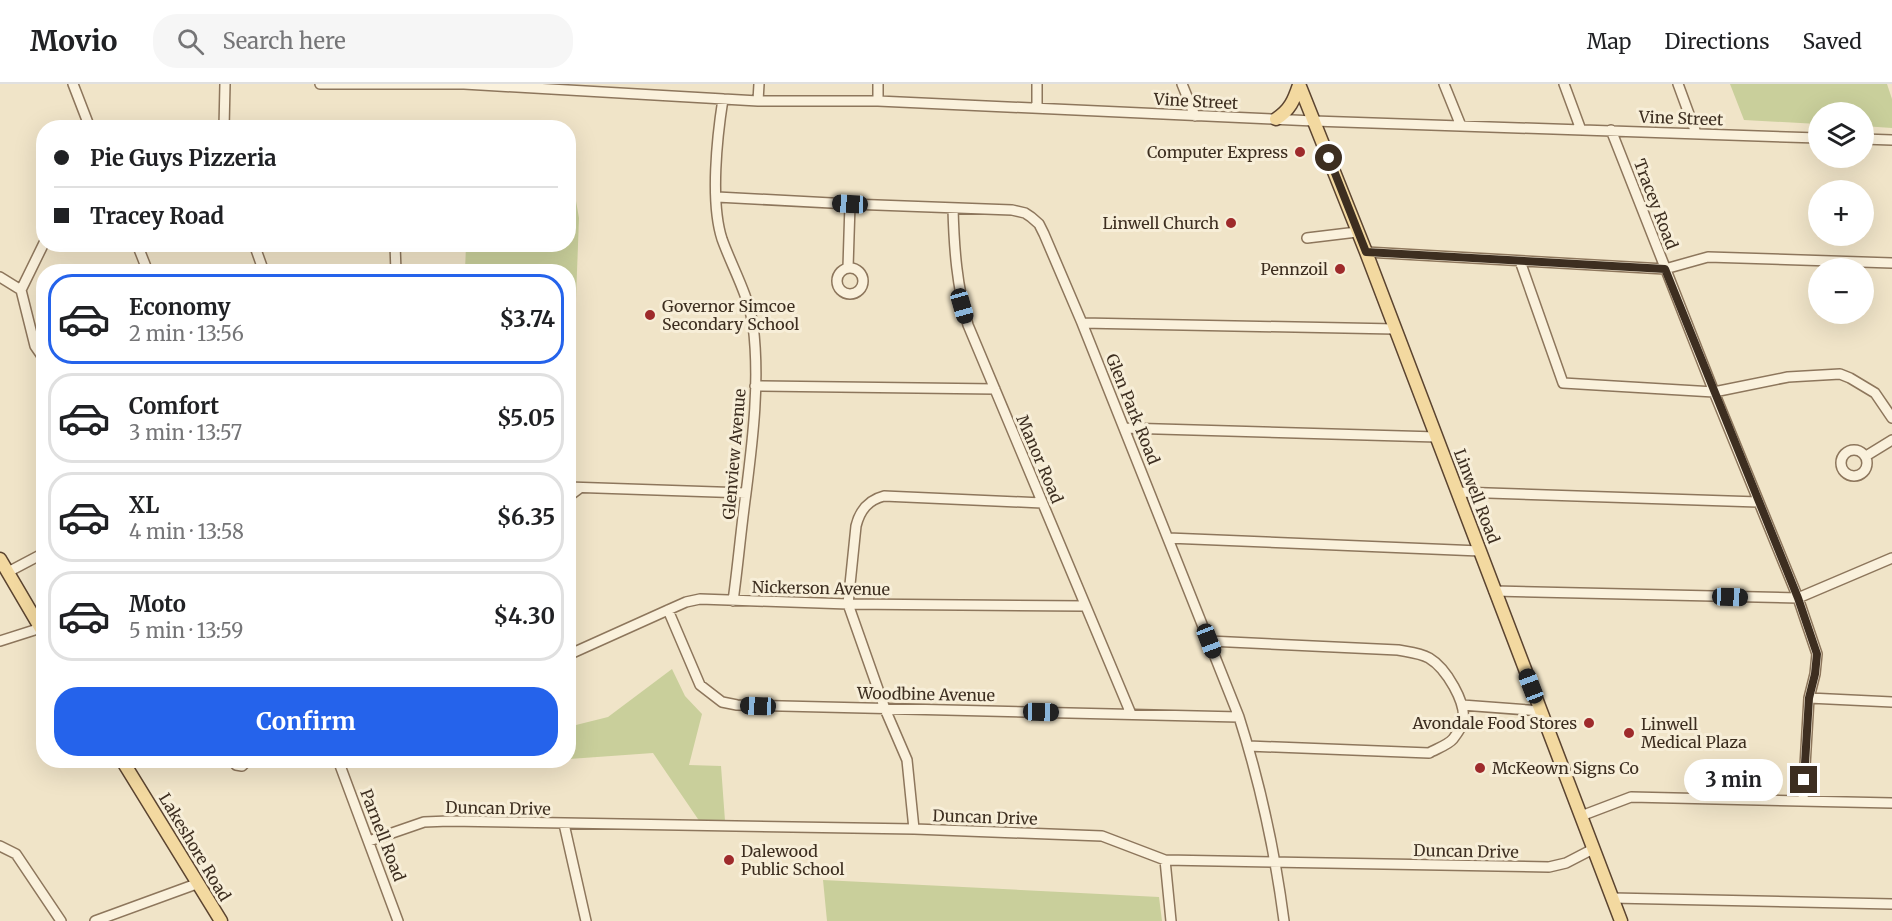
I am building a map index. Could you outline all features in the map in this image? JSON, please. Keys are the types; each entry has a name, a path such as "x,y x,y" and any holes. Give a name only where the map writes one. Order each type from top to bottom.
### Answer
{"main road":[{"path":"1276,119 1288,110 1299,84"},
{"name":"Linwell Road","path":"1299,84 1366,252 1621,921"},
{"path":"0,559 36,620"},
{"name":"Lakeshore Road","path":"127,768 221,921"}],"street":[{"path":"73,84 87,120"},
{"path":"224,120 225,84"},
{"name":"Vine Street","path":"323,84 464,84 758,101 878,101 1314,121 1808,138"},
{"path":"758,101 759,84"},
{"path":"878,84 878,101"},
{"path":"1037,84 1037,108"},
{"path":"1182,84 1195,116"},
{"path":"1444,84 1461,126"},
{"path":"1564,84 1581,130"},
{"path":"1678,84 1696,133"},
{"name":"Glenview Avenue","path":"723,99 717,154 717,216 752,324 755,386 754,421 733,601"},
{"name":"Tracey Road","path":"1611,130 1798,598 1817,654 1809,698 1803,800"},
{"path":"1874,139 1892,140"},
{"name":"Glen Park Road","path":"717,197 1012,210 1025,213 1039,224 1082,323 1239,717 1276,862 1284,921"},
{"path":"848,268 850,204"},
{"name":"Manor Road","path":"953,208 954,253 962,306 968,325 1131,714"},
{"path":"1307,238 1357,232"},
{"path":"36,347 21,290 40,252"},
{"path":"1366,252 1665,269 1708,257 1892,263"},
{"path":"1520,261 1563,383 1714,392 1788,377 1840,374 1875,393 1892,418"},
{"path":"0,277 21,290"},
{"path":"1082,323 1395,329"},
{"path":"755,386 995,389"},
{"path":"1124,428 1437,438"},
{"path":"1866,456 1892,440"},
{"path":"576,488 746,494"},
{"path":"576,491 580,488"},
{"path":"1458,492 1758,502"},
{"path":"914,829 907,760 885,708 848,604 855,526 859,514 873,499 884,496 1042,502"},
{"path":"1168,538 1480,551"},
{"path":"8,572 36,558"},
{"path":"1494,591 1798,598 1891,562"},
{"name":"Nickerson Avenue","path":"576,651 686,602 700,599 848,604 1085,606"},
{"name":"Woodbine Avenue","path":"668,610 700,685 722,702 737,705 1239,717"},
{"path":"0,641 36,632"},
{"path":"1209,641 1398,650 1415,653 1429,658 1440,666 1453,685 1462,705 1463,723 1452,741 1429,753 1248,746"},
{"path":"1809,698 1892,702"},
{"path":"1462,705 1541,711"},
{"name":"Parnell Road","path":"341,768 398,921"},
{"path":"1581,816 1631,797 1892,803"},
{"name":"Duncan Drive","path":"369,840 424,822 449,821 914,829 1102,836 1165,860 1549,867 1566,863 1593,849"},
{"path":"564,824 586,921"},
{"path":"0,846 16,854 61,921"},
{"path":"1165,860 1171,921"},
{"path":"94,921 199,883"},
{"path":"1612,898 1892,904"}],"green space":[{"path":"1730,84 1887,84 1892,99 1892,128 1874,127 1874,102 1808,102 1808,123 1744,120"},
{"path":"576,201 579,218 576,298 576,264 465,264 466,252 576,252"},
{"path":"672,669 685,696 702,714 689,765 721,766 725,821 700,822 653,753 576,758 576,725 608,717"},
{"path":"823,880 1159,897 1162,921 827,921"}],"place":[{"name":"Computer Express","path":"1300,152"},
{"name":"Linwell Church","path":"1231,223"},
{"name":"Pennzoil","path":"1340,269"},
{"name":"Governor Simcoe Secondary School","path":"650,315"},
{"name":"Avondale Food Stores","path":"1589,723"},
{"name":"Linwell Medical Plaza","path":"1629,733"},
{"name":"McKeown Signs Co","path":"1480,768"},
{"name":"Dalewood Public School","path":"729,860"}],"route":[{"path":"1329,158 1366,252 1665,269 1798,598 1817,654 1809,698 1804,780"}]}
